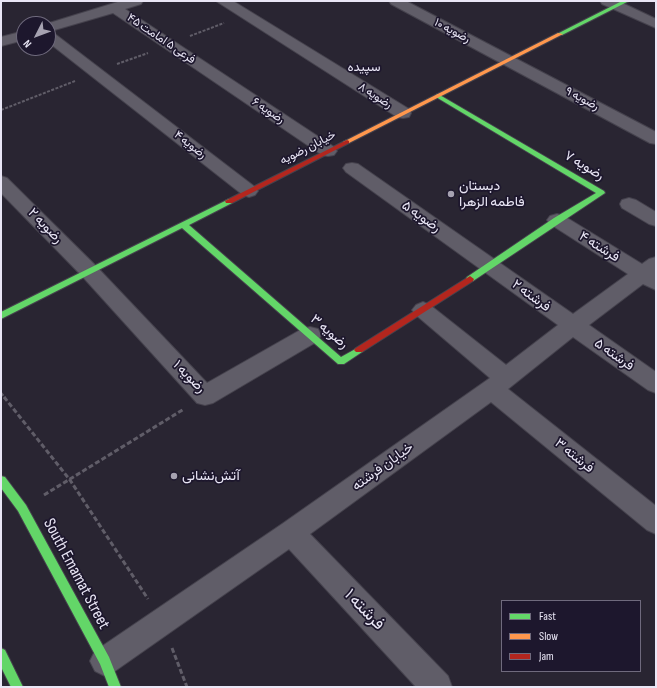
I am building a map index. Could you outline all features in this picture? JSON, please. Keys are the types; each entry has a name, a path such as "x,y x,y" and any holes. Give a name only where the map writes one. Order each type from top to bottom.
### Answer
{"street":[{"path":"56,26 136,1"},
{"name":"رضویه ۸","path":"224,1 403,113"},
{"name":"رضویه ۱۰","path":"396,1 508,60"},
{"path":"617,2 656,24"},
{"name":"خیابان رضویه","path":"1,316 438,96 617,2"},
{"name":"فرعی ۵ امامت ۴۵","path":"115,8 208,70"},
{"path":"1,42 16,37"},
{"name":"رضویه ۴","path":"56,41 249,191"},
{"name":"رضویه ۹","path":"508,60 656,139"},
{"name":"رضویه ۶","path":"208,70 328,151"},
{"name":"رضویه ۷","path":"438,96 602,193 557,220 491,266"},
{"name":"رضویه ۵","path":"352,168 491,266"},
{"name":"رضویه ۲","path":"1,182 89,271"},
{"path":"629,204 656,220"},
{"name":"فرشته ۴","path":"557,220 651,274"},
{"name":"رضویه ۳","path":"183,224 341,362 491,266"},
{"name":"فرشته ۲","path":"491,266 572,326"},
{"name":"رضویه ۱","path":"89,271 205,396 310,335"},
{"name":"خیابان فرشته","path":"105,661 291,533 499,383 572,326 651,274"},
{"name":"فرشته ۳","path":"423,310 499,383 656,522"},
{"name":"فرشته ۵","path":"572,326 656,384"},
{"name":"South Emamat Street","path":"1,480 22,508 105,661 115,687"},
{"name":"فرشته ۱","path":"291,533 437,687"},
{"path":"1,654 17,687"}],"path":[{"path":"1,110 245,15"},
{"path":"1,393 70,480 162,622 187,687"},
{"path":"22,508 205,396"}],"traffic: fast":[{"path":"560,34 626,1"},
{"path":"438,96 601,193 557,220 470,279"},
{"path":"1,316 229,201"},
{"path":"183,224 341,362 359,350"},
{"path":"1,480 22,508 105,661 115,687"},
{"path":"1,654 17,687"}],"traffic: slow":[{"path":"347,142 560,34"}],"traffic: jam":[{"path":"229,201 347,142"},
{"path":"359,350 470,279"}],"place":[{"name":"دبستان فاطمه الزهرا","path":"451,194"},
{"name":"آتش‌نشانی","path":"174,476"}],"district":[{"name":"سپیده","path":"364,68"}]}
